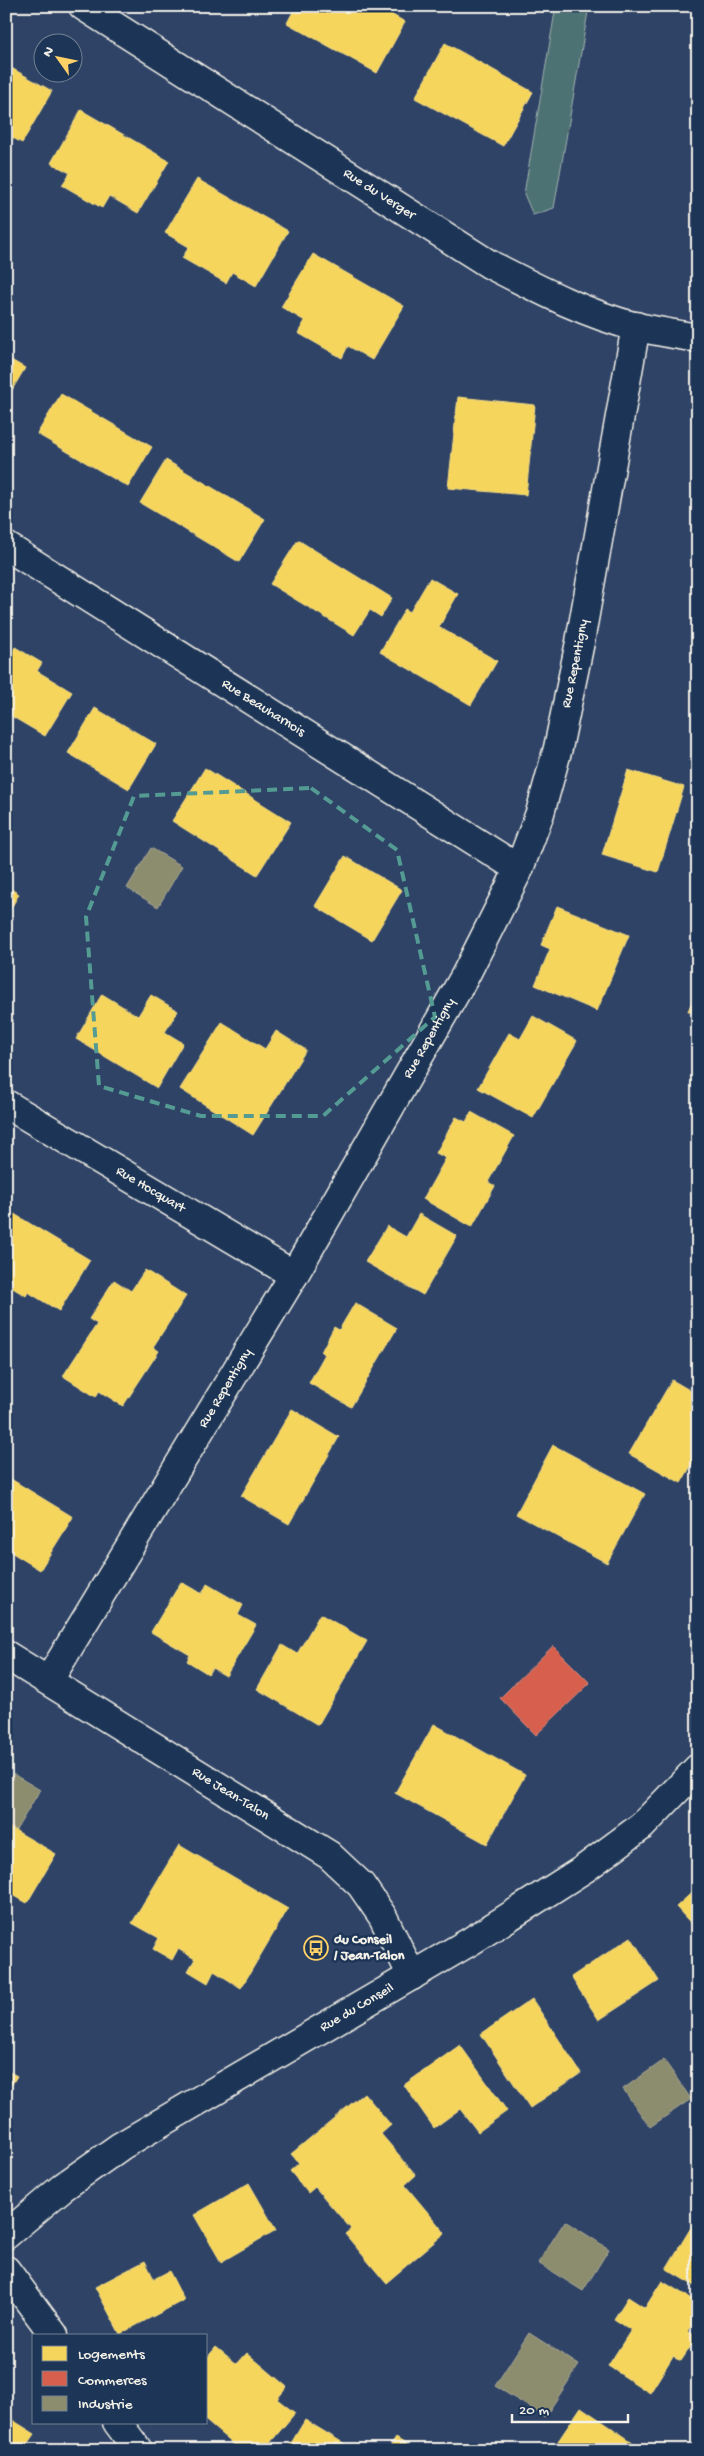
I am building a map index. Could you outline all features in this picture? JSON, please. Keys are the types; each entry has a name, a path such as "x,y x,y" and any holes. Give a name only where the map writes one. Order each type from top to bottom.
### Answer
{"street":[{"name":"Rue du Verger","path":"82,6 489,264 546,293 636,326 698,338"},
{"name":"Rue Repentigny","path":"49,1680 294,1275 469,968 520,869 540,813 560,738 580,642 636,326"},
{"name":"Rue Beauharnois","path":"6,546 520,869"},
{"name":"Rue Hocquart","path":"6,1104 294,1275"},
{"name":"Rue Jean-Talon","path":"6,1655 329,1855 361,1885 383,1916 412,1976"},
{"name":"Rue du Conseil","path":"6,2235 63,2188 121,2146 412,1976 584,1869 642,1826 698,1768"},
{"path":"6,2270 53,2334"},
{"path":"118,2424 138,2450"}],"highlighted area":[{"path":"311,788 397,850 435,1017 323,1116 201,1116 99,1086 86,917 134,796"}],"green space":[{"path":"556,6 589,6 554,208 533,215 524,194"}],"building: Logements":[{"path":"296,6 384,6 382,9 405,22 377,73 287,23"},
{"path":"445,43 533,92 503,146 415,98"},
{"path":"6,65 32,80 32,82 36,82 52,91 22,143 6,134"},
{"path":"81,110 169,161 138,213 109,196 102,208 62,185 70,173 51,163"},
{"path":"197,179 288,231 256,286 232,272 226,283 182,258 189,247 165,233"},
{"path":"313,254 404,306 372,360 348,346 342,358 298,333 305,321 281,307"},
{"path":"6,357 25,368 6,400"},
{"path":"61,394 152,447 128,487 37,434"},
{"path":"458,397 535,405 526,495 448,488"},
{"path":"166,460 265,519 239,562 140,503"},
{"path":"298,540 392,598 381,617 370,610 354,635 270,584"},
{"path":"430,578 458,594 439,627 497,661 471,705 380,652 405,609 410,612"},
{"path":"15,647 42,663 37,671 72,692 45,736 6,713 6,653 10,655"},
{"path":"95,708 156,744 129,789 68,753"},
{"path":"205,768 291,822 257,875 172,821"},
{"path":"628,770 684,787 658,872 602,855"},
{"path":"345,856 402,890 372,940 315,906"},
{"path":"6,886 19,894 6,917"},
{"path":"557,906 629,935 597,1011 535,985 550,949 541,945"},
{"path":"698,988 698,1015 688,1011"},
{"path":"102,994 138,1016 151,995 178,1011 165,1032 183,1043 157,1088 76,1039"},
{"path":"533,1016 577,1041 533,1118 478,1088 509,1033 520,1039"},
{"path":"222,1022 265,1049 276,1031 306,1050 253,1135 180,1089"},
{"path":"471,1112 514,1136 488,1182 495,1186 472,1227 423,1199 446,1158 436,1153 456,1117 466,1122"},
{"path":"6,1209 90,1260 59,1311 28,1292 26,1296 11,1287 13,1283 6,1278"},
{"path":"419,1214 457,1236 423,1295 365,1262 387,1226 406,1237"},
{"path":"145,1270 186,1296 153,1347 159,1351 123,1406 99,1391 96,1397 63,1376 97,1324 89,1319 114,1280 131,1291"},
{"path":"355,1303 397,1328 351,1407 309,1383 325,1354 321,1352 334,1327 339,1330"},
{"path":"672,1380 698,1395 698,1454 681,1483 629,1454"},
{"path":"292,1409 339,1437 289,1524 241,1496"},
{"path":"553,1445 645,1494 607,1563 516,1514"},
{"path":"6,1476 73,1517 40,1570 6,1549"},
{"path":"181,1582 202,1594 207,1584 243,1605 238,1615 256,1625 226,1676 212,1668 208,1674 187,1661 190,1655 151,1632"},
{"path":"320,1614 367,1641 318,1725 257,1689 282,1645 297,1654"},
{"path":"434,1724 525,1775 487,1844 395,1793"},
{"path":"6,1825 56,1854 27,1903 6,1891"},
{"path":"179,1845 288,1909 241,1988 214,1971 208,1983 188,1971 195,1959 178,1949 172,1960 153,1949 159,1938 132,1923"},
{"path":"698,1887 698,1931 676,1907"},
{"path":"631,1937 659,1981 599,2020 571,1977"},
{"path":"532,1999 581,2073 530,2108 481,2034"},
{"path":"460,2045 507,2111 478,2132 460,2109 434,2128 404,2085"},
{"path":"6,2070 17,2076 6,2094"},
{"path":"364,2093 391,2125 381,2134 416,2175 405,2185 445,2233 386,2283 345,2234 351,2229 315,2187 308,2193 290,2171 299,2163 291,2154"},
{"path":"249,2183 276,2230 221,2262 194,2215"},
{"path":"698,2216 698,2288 666,2269"},
{"path":"145,2261 154,2279 169,2271 184,2300 120,2334 95,2287"},
{"path":"662,2281 698,2303 698,2316 688,2331 697,2337 681,2361 673,2356 650,2393 608,2366 631,2330 614,2319 628,2297 645,2308"},
{"path":"216,2347 237,2364 247,2353 287,2387 277,2399 295,2413 264,2450 240,2450 208,2423 208,2357"},
{"path":"581,2407 634,2443 630,2450 552,2450"},
{"path":"6,2416 35,2434 24,2450 6,2450"},
{"path":"305,2420 355,2450 287,2450"},
{"path":"396,2438 415,2450 388,2450"}],"building: Commerces":[{"path":"553,1646 590,1683 536,1735 500,1698"}],"building: Industrie":[{"path":"151,848 182,866 158,907 127,888"},
{"path":"13,1774 40,1790 16,1830 6,1825 6,1786"},
{"path":"664,2060 691,2099 650,2127 623,2089"},
{"path":"565,2221 609,2249 583,2291 538,2263"},
{"path":"529,2333 579,2365 545,2417 495,2386"}],"place":[{"name":"du Conseil / Jean-Talon","path":"316,1948"}]}
